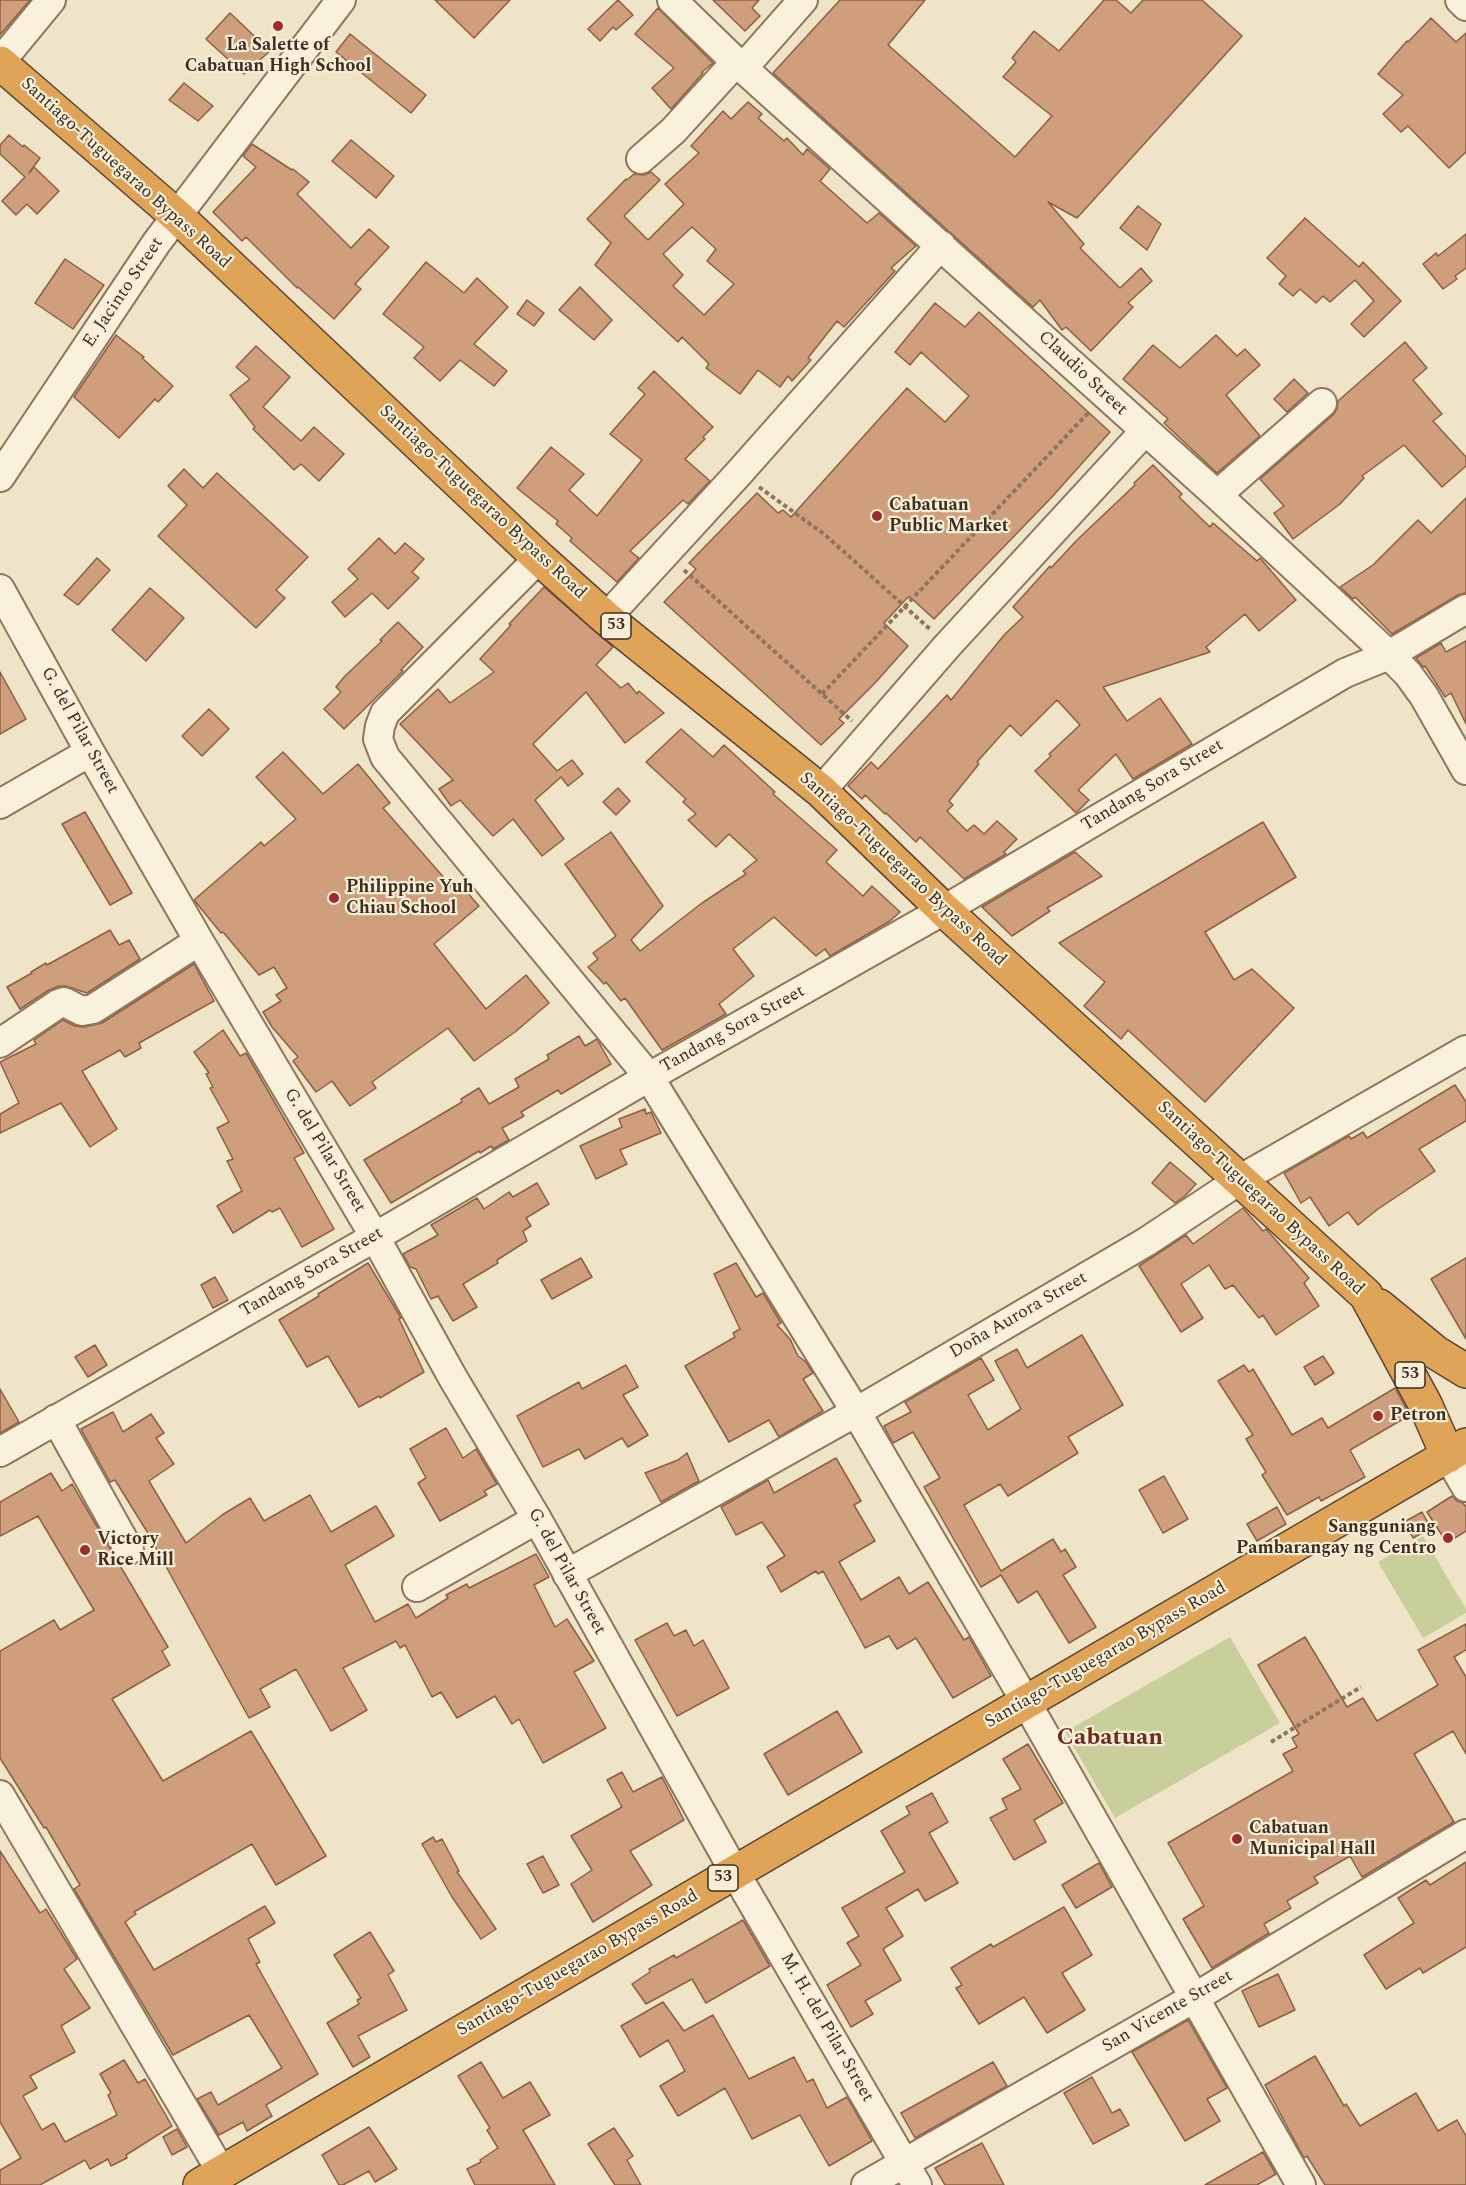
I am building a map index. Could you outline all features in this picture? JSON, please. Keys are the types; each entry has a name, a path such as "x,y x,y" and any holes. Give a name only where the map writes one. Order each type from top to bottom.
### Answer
{"highway":[{"name":"Santiago-Tuguegarao Bypass Road","path":"0,63 178,217 539,558 606,618 820,791 944,910 1366,1295 1425,1404 1457,1451 734,1871 211,2179"},
{"path":"1366,1295 1435,1352 1466,1371"}],"street":[{"path":"0,63 51,0"},
{"name":"E. Jacinto Street","path":"0,477 157,243 341,0"},
{"name":"Claudio Street","path":"672,0 740,65 941,245 1144,432 1217,495 1389,655 1408,674 1424,696 1466,770"},
{"path":"641,159 673,131 803,0"},
{"path":"1460,0 1466,6"},
{"path":"606,618 739,473 941,245"},
{"path":"1217,495 1322,403"},
{"path":"820,791 948,645 1144,432"},
{"path":"539,558 385,713 378,739 385,757 649,1077 856,1412 1026,1702 1301,2185"},
{"name":"G. del Pilar Street","path":"0,589 90,752 199,941 375,1237 453,1378 537,1519 734,1871"},
{"name":"Tandang Sora Street","path":"0,1452 649,1077 944,910 1335,679 1389,655 1466,609"},
{"path":"0,804 90,752"},
{"path":"0,1043 58,1004 64,1002 82,1011 93,1009 199,941"},
{"name":"Doña Aurora Street","path":"567,1574 856,1412 1146,1242 1241,1179 1466,1050"},
{"path":"56,1419 129,1551"},
{"path":"1457,1451 1466,1487"},
{"path":"417,1587 537,1519"},
{"path":"0,1795 211,2179"},
{"name":"San Vicente Street","path":"866,2185 911,2174 1194,1998 1466,1834"},
{"name":"M. H. del Pilar Street","path":"734,1871 911,2174"}],"path":[{"path":"822,694 1105,395"},
{"path":"739,473 824,534 948,645"},
{"path":"665,553 869,737"},
{"path":"1271,1743 1361,1687"}],"green space":[{"path":"1423,1536 1466,1609 1466,1613 1423,1638 1378,1562"},
{"path":"1230,1637 1280,1723 1115,1818 1065,1732"}],"building":[{"path":"0,0 30,0 0,35"},
{"path":"435,0 510,0 474,38"},
{"path":"618,0 633,15 616,30 613,27 600,41 588,29"},
{"path":"713,0 759,0 752,8 760,16 745,31"},
{"path":"840,0 925,0 888,45 1015,157 1052,116 1003,77 1016,62 1012,58 1034,31 1059,51 1104,0 1116,0 1131,13 1143,0 1202,0 1242,36 1077,218 1048,202 1084,244 1080,248 1120,288 1141,268 1152,281 1128,303 1133,307 1091,351 1066,327 1062,330 1040,300 1033,307 773,73"},
{"path":"658,8 713,63 702,72 671,109 652,88 674,68 635,34"},
{"path":"230,13 270,51 244,74 206,39"},
{"path":"1431,18 1456,42 1466,33 1466,152 1449,168 1408,126 1401,132 1383,114 1403,95 1378,74"},
{"path":"350,34 426,95 411,113 336,52"},
{"path":"184,83 213,106 198,121 169,100"},
{"path":"748,102 762,114 758,118 784,141 787,138 803,155 807,149 830,169 820,181 867,223 879,213 916,246 891,268 895,271 844,327 837,321 808,358 811,360 792,381 788,376 780,387 758,370 740,394 706,368 709,364 682,337 678,342 595,265 611,243 587,219 626,179 634,174 644,175 651,172 660,180 624,216 648,240 684,204 665,184 699,153 691,146 723,111 731,119","holes":["692,227 716,249 707,261 734,284 704,315 673,286 683,275 663,254"]},
{"path":"9,135 40,158 29,173 34,167 59,191 37,214 27,204 16,215 2,201 25,177 0,154 0,145"},
{"path":"351,140 394,176 376,198 332,161"},
{"path":"252,144 293,169 309,182 297,194 351,248 369,229 389,247 355,284 361,289 334,319 297,288 246,237 242,241 213,212 256,167 243,156"},
{"path":"1138,206 1161,224 1147,250 1120,228"},
{"path":"1305,218 1359,267 1363,262 1401,301 1364,337 1351,324 1374,301 1355,280 1330,302 1323,296 1316,303 1300,289 1293,296 1279,284 1286,276 1267,258"},
{"path":"1466,234 1466,268 1455,276 1457,279 1443,289 1423,264 1436,253 1438,256"},
{"path":"65,259 104,285 73,329 35,303"},
{"path":"426,262 464,293 477,278 508,307 474,344 507,371 494,386 460,360 440,381 414,358 424,347 383,314"},
{"path":"580,287 612,320 594,340 559,310"},
{"path":"527,300 544,313 534,326 517,314"},
{"name":"Cabatuan Public Market","path":"935,303 965,327 979,312 1110,432 1051,498 934,619 910,597 907,598 884,623 908,646 839,719 844,723 821,745 664,602 696,569 689,563 757,493 778,513 783,510 791,517 907,388 945,422 969,396 921,352 910,365 895,352"},
{"path":"116,335 144,357 142,358 173,386 158,402 155,399 119,438 74,397"},
{"path":"1216,335 1237,356 1245,349 1260,365 1226,395 1260,436 1217,473 1164,423 1168,419 1123,379 1153,345 1180,368"},
{"path":"1405,342 1427,368 1413,380 1442,414 1433,421 1466,457 1466,466 1442,487 1404,445 1362,476 1364,478 1340,504 1293,539 1274,513 1284,506 1260,479 1333,415 1338,401"},
{"path":"256,346 290,377 263,407 301,441 314,427 344,454 319,481 301,464 294,470 253,429 255,427 230,395 250,379 236,367"},
{"path":"654,371 713,427 703,437 705,439 685,459 710,481 688,504 683,500 630,551 639,558 617,582 570,541 572,538 556,524 558,521 517,488 551,447 584,474 569,490 597,516 642,460 610,434 645,394 638,388"},
{"path":"1294,379 1308,393 1287,412 1274,399"},
{"path":"1153,465 1182,494 1179,497 1210,527 1213,523 1257,561 1260,558 1296,600 1259,631 1245,614 1206,647 1210,652 1103,687 1127,721 1160,698 1192,744 1133,779 1116,754 1078,790 1089,800 1076,813 1035,771 1051,756 1049,754 1080,725 1057,700 1021,736 1010,725 977,762 979,764 949,801 953,805 947,811 967,831 974,825 984,834 997,821 1017,839 1004,852 1006,854 964,879 920,837 916,842 865,795 862,799 848,786 871,762 878,769 947,695 951,700 1005,634 1023,617 1013,607 1050,566 1051,568"},
{"path":"184,469 203,488 217,473 308,557 276,590 285,598 256,628 158,536 187,505 168,486"},
{"path":"1466,498 1466,593 1458,595 1392,634 1355,597 1353,599 1340,587 1373,565 1418,520 1431,533"},
{"path":"379,538 395,554 405,543 424,559 412,572 419,578 388,609 372,593 345,617 332,602 358,579 348,569"},
{"path":"97,558 110,570 78,605 64,595"},
{"path":"544,587 613,647 596,665 621,688 628,683 637,694 639,691 664,713 625,743 586,692 533,744 557,771 572,760 583,774 568,786 561,777 535,800 564,839 542,856 513,819 493,836 460,800 451,806 439,789 453,780 400,724 438,689 450,703 494,672 480,659"},
{"path":"150,588 184,618 146,661 112,630"},
{"path":"398,622 423,647 401,670 403,671 344,729 324,709 341,692 336,687 345,676 382,641 380,640"},
{"path":"1466,641 1466,724 1451,693 1445,697 1425,666 1423,667 1416,658 1441,643 1446,652"},
{"path":"0,672 26,719 0,734"},
{"path":"209,709 229,729 202,756 182,736"},
{"path":"681,729 713,757 724,745 775,792 773,794 837,850 826,862 863,896 872,886 900,912 890,921 830,956 825,949 816,956 774,917 733,949 754,976 719,1004 726,1014 662,1050 625,998 621,1001 606,982 604,984 588,967 598,959 593,953 616,936 565,864 611,832 663,906 631,940 640,951 702,903 746,874 743,871 757,860 729,834 716,847 688,820 696,814 683,802 686,799 646,762"},
{"name":"Philippine Yuh Chiau School","path":"283,752 323,794 358,764 390,803 383,808 453,888 459,883 479,906 434,944 486,1009 526,975 549,1003 515,1032 474,1061 448,1028 372,1082 376,1088 350,1106 332,1081 316,1092 293,1061 298,1057 272,1027 263,1012 281,1001 276,995 287,988 274,967 259,975 194,900 261,842 264,846 296,819 256,777"},
{"path":"618,788 630,801 616,815 603,802"},
{"path":"85,812 132,893 110,905 62,824"},
{"path":"1263,822 1296,877 1205,932 1234,980 1252,969 1294,1008 1205,1102 1128,1030 1121,1039 1084,1006 1105,982 1059,943"},
{"path":"1075,852 1102,876 1047,908 1050,911 1012,936 982,907"},
{"path":"110,930 119,945 129,940 140,959 87,993 59,986 20,1009 7,987 46,963 47,965"},
{"path":"194,964 214,1001 139,1043 141,1048 125,1057 120,1050 82,1071 117,1129 90,1147 61,1103 0,1133 0,1114 19,1103 0,1062 36,1044 34,1040 63,1020 75,1026 84,1027 102,1023"},
{"path":"223,1030 240,1056 246,1053 304,1153 294,1158 334,1229 302,1247 280,1208 272,1212 270,1210 233,1233 217,1206 242,1191 227,1161 233,1159 217,1128 229,1122 210,1088 213,1087 206,1074 209,1073 194,1052"},
{"path":"579,1036 585,1046 597,1039 611,1064 561,1094 558,1090 521,1112 524,1116 502,1128 509,1140 493,1149 491,1146 480,1153 479,1151 391,1203 364,1160 462,1102 461,1099 479,1088 489,1104 519,1087 515,1079 549,1059 547,1055"},
{"path":"1455,1085 1466,1102 1466,1121 1419,1149 1435,1171 1358,1225 1348,1212 1329,1226 1310,1197 1301,1203 1284,1173 1349,1136 1351,1139 1363,1132 1367,1138"},
{"path":"645,1109 646,1114 651,1112 661,1133 620,1150 627,1164 596,1179 580,1146 622,1127 619,1119"},
{"path":"1170,1162 1196,1184 1175,1203 1152,1183"},
{"path":"537,1183 549,1204 526,1218 531,1226 523,1231 527,1241 497,1260 498,1263 463,1284 477,1307 453,1321 438,1296 431,1299 416,1269 410,1267 403,1254 438,1235 431,1225 477,1198 484,1209 509,1192 513,1197"},
{"path":"1243,1208 1263,1231 1267,1230 1309,1278 1304,1283 1319,1306 1276,1335 1263,1315 1259,1318 1233,1285 1225,1289 1209,1265 1181,1284 1203,1318 1181,1332 1139,1266 1186,1235 1193,1244"},
{"path":"581,1258 592,1277 552,1299 541,1280"},
{"path":"1466,1258 1466,1339 1431,1279"},
{"path":"368,1263 401,1318 399,1319 424,1372 380,1398 379,1396 359,1407 328,1356 307,1367 279,1320"},
{"path":"736,1263 756,1297 763,1293 781,1323 777,1325 790,1339 798,1356 806,1362 813,1373 803,1379 823,1411 779,1437 769,1420 729,1442 685,1366 735,1337 733,1333 740,1329 714,1274"},
{"path":"215,1277 228,1300 213,1308 201,1285"},
{"path":"1082,1335 1123,1405 1068,1437 1078,1453 1008,1496 1000,1484 964,1505 1001,1571 1053,1539 1061,1552 1065,1549 1076,1567 1063,1575 1096,1627 1069,1643 1037,1591 1018,1603 1001,1575 981,1587 924,1487 940,1478 913,1432 893,1443 884,1426 911,1412 905,1402 981,1358 994,1380 968,1395 988,1430 1021,1409 995,1361 1017,1349 1027,1368"},
{"path":"95,1345 107,1365 88,1377 75,1357"},
{"path":"1323,1356 1334,1373 1315,1385 1304,1367"},
{"path":"626,1365 638,1387 623,1395 648,1435 628,1447 622,1438 585,1459 579,1449 543,1467 517,1416 579,1382 582,1389"},
{"path":"1244,1365 1249,1372 1253,1369 1292,1435 1322,1418 1328,1428 1395,1388 1410,1415 1350,1450 1365,1477 1321,1501 1319,1497 1287,1515 1262,1475 1266,1472 1246,1439 1253,1435 1218,1381"},
{"path":"0,1389 19,1422 0,1433"},
{"path":"113,1412 123,1432 151,1414 164,1433 156,1438 174,1464 149,1481 186,1543 222,1515 250,1498 264,1521 310,1495 331,1532 376,1506 394,1536 345,1565 375,1622 408,1604 416,1618 448,1598 446,1595 467,1584 469,1588 536,1554 549,1577 534,1585 555,1627 567,1619 594,1661 574,1672 606,1728 543,1763 519,1719 512,1724 495,1696 457,1718 441,1692 432,1697 405,1645 400,1648 396,1641 343,1668 367,1710 331,1731 296,1669 260,1689 270,1707 249,1718 146,1530 115,1480 110,1482 81,1429"},
{"path":"446,1428 463,1458 476,1449 497,1484 484,1491 487,1495 440,1521 418,1483 426,1478 410,1449"},
{"path":"687,1453 699,1481 661,1502 645,1473 678,1460"},
{"path":"836,1458 861,1501 854,1505 875,1541 839,1562 861,1600 899,1577 909,1594 928,1582 964,1640 969,1637 991,1676 953,1698 916,1638 897,1649 889,1636 865,1648 823,1571 818,1574 816,1571 781,1592 767,1567 785,1556 762,1522 736,1535 721,1507 768,1480 774,1493"},
{"path":"51,1473 62,1491 72,1484 168,1647 162,1651 170,1665 112,1699 163,1781 251,1731 326,1856 276,1885 252,1844 134,1912 136,1914 125,1922 154,1970 265,1906 275,1923 248,1939 260,1962 256,1964 318,2074 266,2105 272,2116 247,2131 243,2122 219,2135 197,2099 211,2092 218,2105 282,2068 249,2015 173,2055 74,1889 80,1885 46,1827 44,1828 0,1758 0,1651 54,1620 60,1630 94,1610 38,1516 0,1536 0,1502"},
{"path":"1164,1476 1188,1519 1163,1533 1139,1490"},
{"path":"1452,1496 1466,1507 1466,1531 1447,1543 1427,1512"},
{"path":"1277,1507 1286,1524 1257,1541 1247,1524"},
{"path":"1422,1512 1431,1528 1413,1538 1404,1522"},
{"path":"667,1623 674,1636 686,1630 694,1646 703,1640 729,1688 677,1716 635,1640"},
{"path":"1466,1624 1466,1650 1454,1657 1466,1677 1466,1754 1453,1731 1414,1754 1454,1822 1362,1877 1350,1856 1314,1877 1318,1883 1287,1901 1291,1908 1264,1924 1269,1933 1212,1968 1183,1919 1204,1906 1168,1843 1293,1771 1283,1754 1297,1747 1292,1738 1299,1734 1258,1665 1305,1637 1347,1707 1363,1698 1377,1721 1438,1685 1418,1650"},
{"path":"837,1711 862,1752 788,1795 764,1754"},
{"path":"1028,1744 1063,1803 1034,1820 1046,1842 1014,1860 990,1818 1007,1809 1002,1799 1021,1789 1003,1759"},
{"path":"622,1772 633,1792 662,1777 684,1820 630,1851 652,1885 593,1922 571,1884 592,1870 571,1836 622,1807 607,1780"},
{"path":"932,1793 948,1822 929,1833 958,1883 925,1901 918,1889 886,1908 903,1936 883,1949 901,1980 865,2001 873,2014 851,2027 827,1985 861,1965 847,1943 859,1936 842,1908 905,1872 881,1831 910,1814 906,1807"},
{"path":"433,1837 436,1842 442,1839 459,1871 457,1872 496,1929 481,1939 452,1897 422,1844"},
{"path":"0,1851 40,1913 46,1909 77,1959 64,1969 90,2008 61,2026 75,2052 30,2076 37,2088 23,2096 42,2130 54,2123 65,2142 117,2115 108,2095 111,2093 100,2074 124,2060 138,2083 145,2079 172,2126 126,2155 127,2158 111,2166 108,2159 90,2169 85,2160 40,2185 0,2185 0,2170 21,2158 0,2122"},
{"path":"543,1856 559,1885 543,1893 527,1864"},
{"path":"1466,1862 1466,1947 1423,1973 1420,1968 1386,1989 1364,1955 1414,1923 1398,1898 1426,1880 1430,1885"},
{"path":"1099,1863 1112,1887 1076,1908 1062,1885"},
{"path":"1064,1907 1092,1955 1062,1973 1085,2010 1047,2033 1024,1997 979,2024 956,1988 962,1985 951,1968 991,1944 993,1947"},
{"path":"743,1920 770,1966 706,2003 692,1979 646,2004 632,1984 650,1972 649,1969 674,1955 676,1958"},
{"path":"370,1932 394,1971 388,1975 407,2010 358,2036 370,2057 353,2067 327,2023 359,2004 357,2000 361,1998 334,1955"},
{"path":"1278,1974 1295,2010 1259,2027 1242,1991"},
{"path":"663,2002 684,2031 713,2015 749,2079 794,2057 807,2082 813,2079 827,2108 847,2097 872,2141 829,2166 800,2115 752,2139 725,2088 678,2116 660,2086 685,2071 668,2040 640,2057 621,2026"},
{"path":"1188,2020 1227,2088 1207,2099 1220,2121 1185,2141 1132,2052"},
{"path":"1315,2056 1344,2106 1346,2104 1360,2126 1416,2093 1438,2131 1457,2120 1466,2136 1466,2185 1325,2185 1307,2156 1304,2158 1265,2085"},
{"path":"481,2062 503,2098 530,2082 550,2115 523,2130 555,2185 475,2185 467,2169 481,2162 480,2160 498,2148 487,2130 490,2128 458,2076"},
{"path":"993,2062 1007,2086 915,2138 901,2113"},
{"path":"1092,2077 1112,2113 1120,2109 1129,2125 1093,2144 1064,2093"},
{"path":"369,2127 397,2169 375,2182 369,2171 339,2185 322,2155"},
{"path":"614,2128 633,2156 627,2160 641,2185 615,2185 588,2144"},
{"path":"177,2129 187,2147 172,2155 163,2137"},
{"path":"982,2143 1004,2185 945,2185 935,2168"},
{"path":"1263,2152 1276,2174 1257,2185 1205,2185"}],"place":[{"name":"La Salette of Cabatuan High School","path":"278,26"},
{"name":"Cabatuan Public Market","path":"877,516"},
{"name":"Philippine Yuh Chiau School","path":"334,898"},
{"name":"Petron","path":"1378,1416"},
{"name":"Sangguniang Pambarangay ng Centro","path":"1448,1538"},
{"name":"Victory Rice Mill","path":"85,1550"},
{"name":"Cabatuan Municipal Hall","path":"1237,1839"}],"district":[{"name":"Cabatuan","path":"1110,1739"}]}
